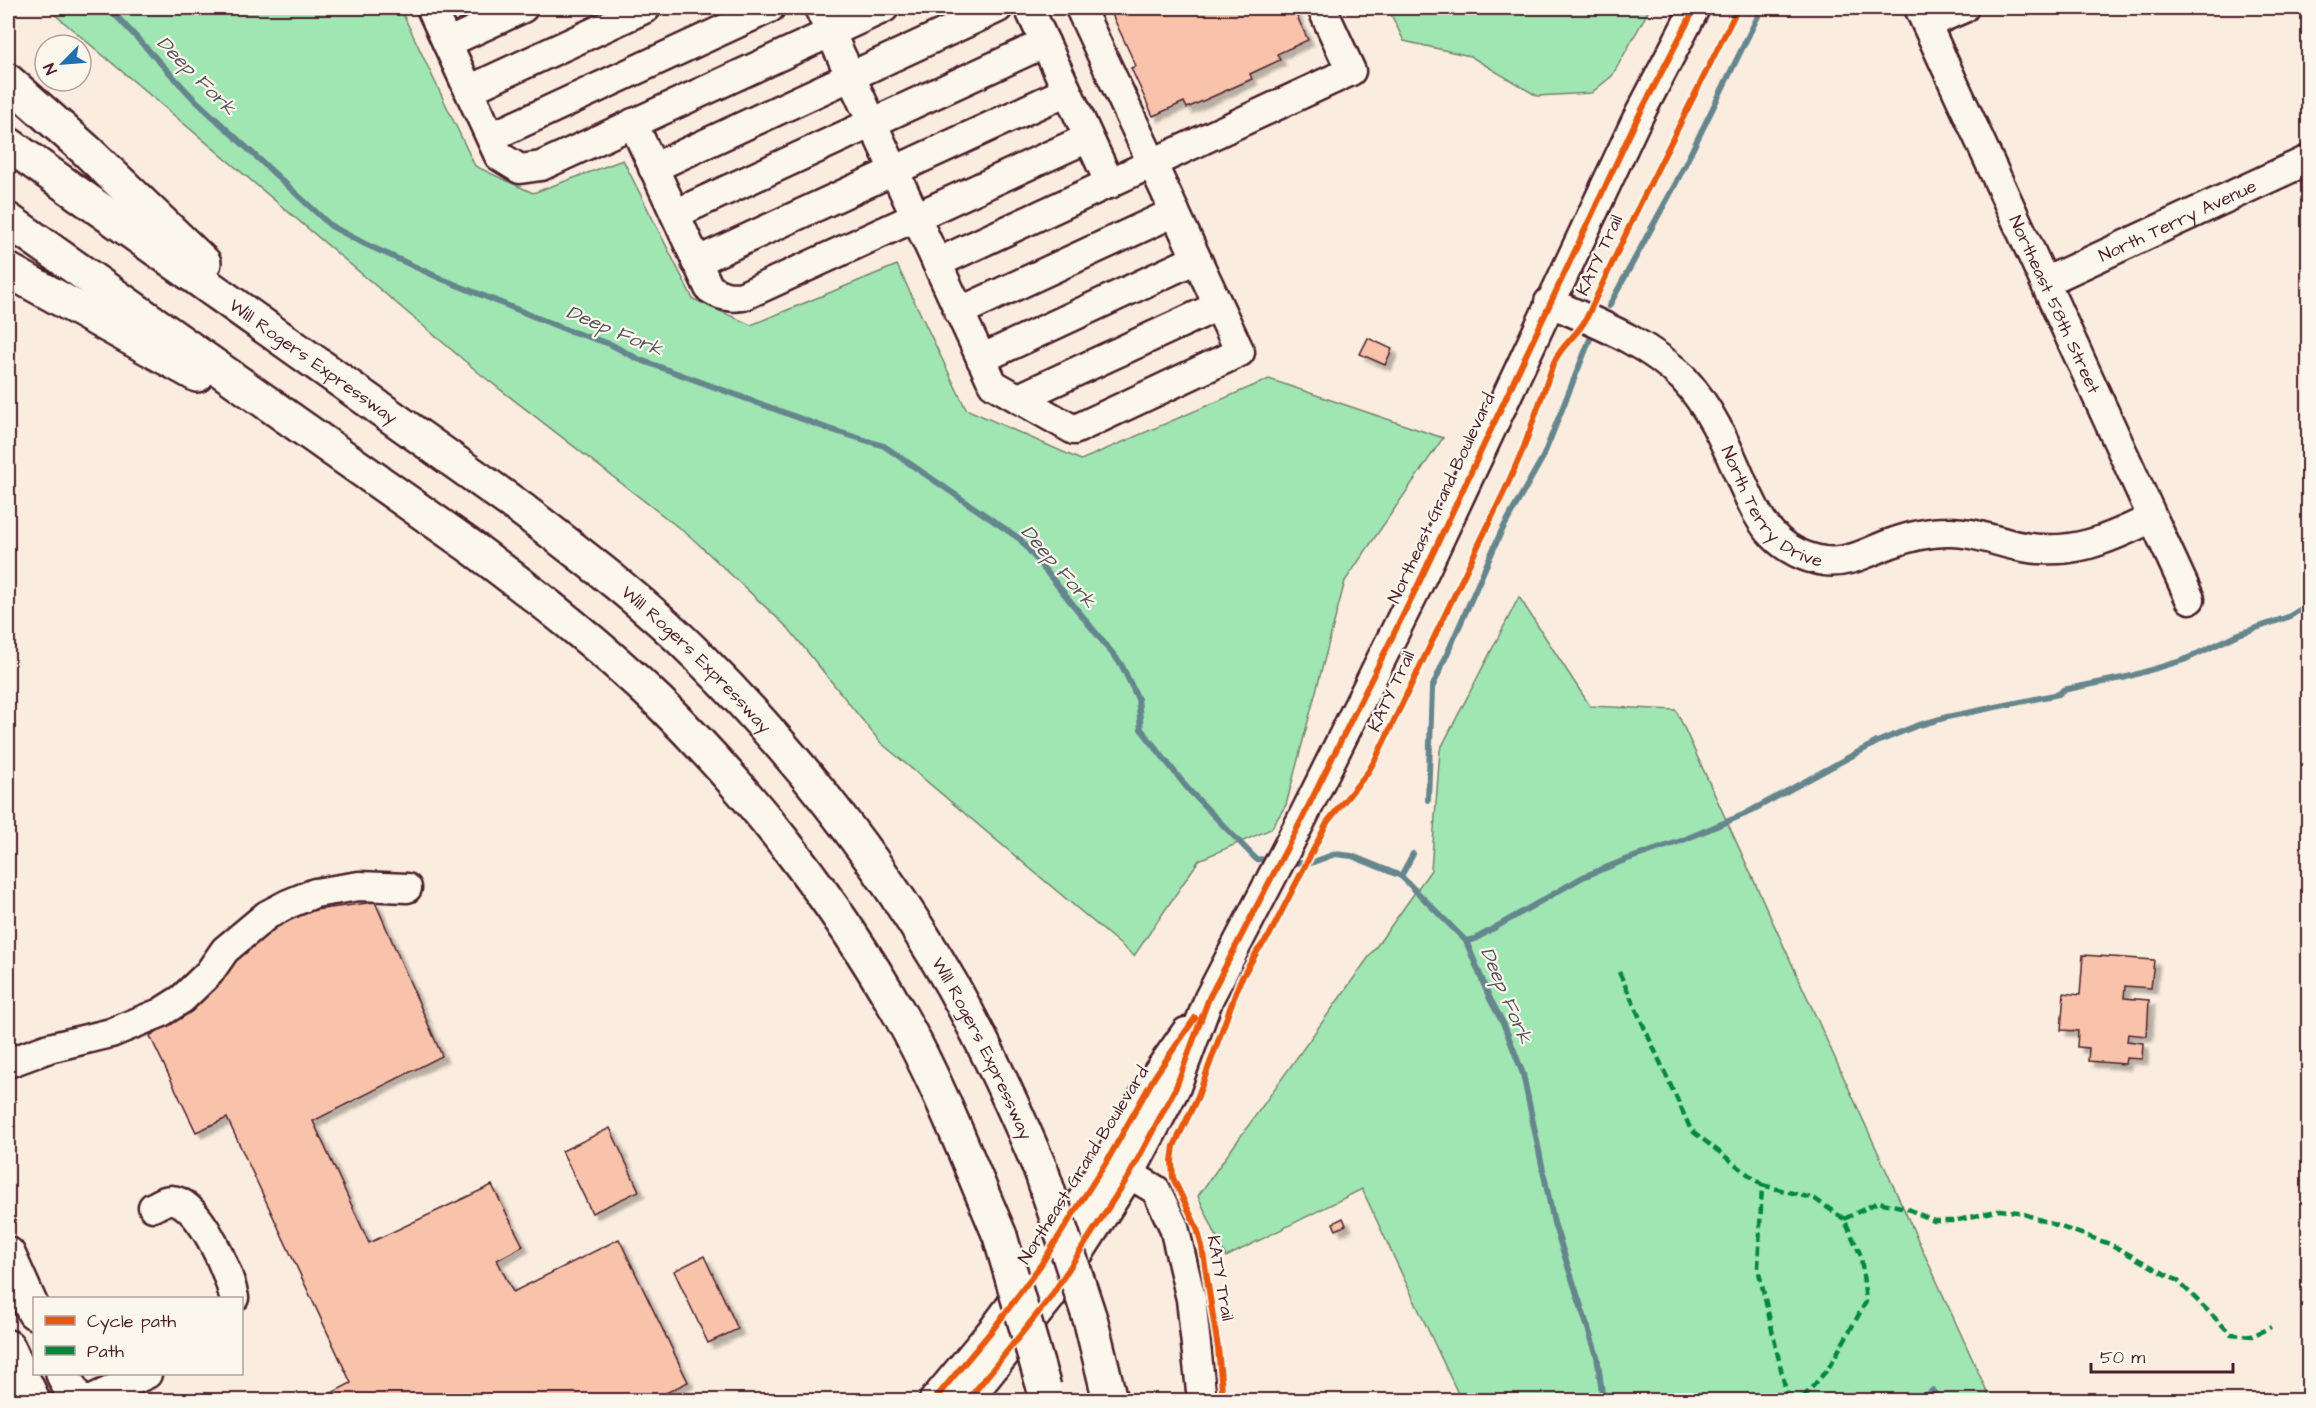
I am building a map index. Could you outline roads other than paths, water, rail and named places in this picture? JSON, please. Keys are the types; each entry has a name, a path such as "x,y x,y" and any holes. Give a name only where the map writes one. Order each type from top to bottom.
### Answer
{"main road":[{"path":"8,81 86,150 283,339"},
{"name":"Will Rogers Expressway","path":"8,144 507,498 658,618 698,656 755,717 855,838 904,907 978,1034 1008,1093 1042,1173 1090,1322 1110,1401"},
{"path":"8,220 474,549 540,599 599,647 659,703 760,813 853,939 899,1014 944,1104 1000,1236 1045,1394"},
{"path":"8,270 93,319 327,446"},
{"path":"8,1254 33,1310"},
{"path":"8,1347 33,1401"}],"street":[{"path":"431,8 499,156 520,169 531,169 633,123 825,20 884,8"},
{"path":"447,43 523,8"},
{"path":"469,90 646,8"},
{"path":"490,137 770,8"},
{"path":"653,168 998,8"},
{"path":"1029,8 1110,184"},
{"path":"825,20 993,384 1074,430 1240,352 1080,8"},
{"path":"937,263 1153,165 1351,71 1322,8"},
{"name":"Northeast Grand Boulevard","path":"968,1401 1050,1298 1119,1167 1155,1076 1209,998 1302,819 1418,585 1549,302 1635,123 1695,8"},
{"path":"1923,16 1964,8"},
{"name":"Northeast 58th Street","path":"1923,16 2190,599"},
{"path":"675,214 1045,43"},
{"path":"696,262 1067,91"},
{"path":"633,123 709,288 726,297 743,296 1088,138"},
{"name":"North Terry Avenue","path":"2045,282 2308,160"},
{"path":"959,312 1175,212"},
{"path":"981,359 1196,259"},
{"name":"North Terry Drive","path":"1549,302 1634,341 1683,378 1717,426 1752,502 1771,534 1795,552 1811,558 1826,561 1853,559 1915,536 1946,532 1965,533 2035,549 2073,549 2103,540 2152,518"},
{"path":"1019,398 1218,306"},
{"path":"8,1063 49,1048 111,1033 160,1013 182,999 209,973 225,950 242,935 267,915 288,904 315,893 359,885 407,888"},
{"path":"1119,1167 1156,1190 1174,1227 1191,1299 1202,1401"},
{"name":"Northeast Grand Boulevard","path":"934,1401 1119,1167"},
{"path":"153,1207 167,1200 173,1200 184,1205 200,1222 215,1243 234,1297"},
{"path":"90,1401 145,1375"}],"waterway":[{"name":"Deep Fork","path":"109,8 194,99 331,226 442,279 567,330 610,344 638,359 829,429 884,446 1020,539 1121,664 1138,699 1141,729 1188,789 1256,859 1270,860"},
{"path":"1609,306 1675,185 1762,8"},
{"path":"1428,800 1432,688 1501,532 1543,457 1590,339"},
{"path":"1466,941 1475,939 1583,877 1681,841 1745,814 1877,742 1916,726 1947,717 2059,694 2063,690 2127,677 2184,660 2239,634 2288,617 2308,605"},
{"name":"Deep Fork","path":"1290,862 1308,864 1335,854 1352,856 1401,876 1466,941 1490,999 1504,1025 1523,1074 1554,1223 1597,1356 1603,1400"},
{"path":"1401,876 1413,854"},
{"path":"1922,1400 1933,1390 1940,1400"}]}
